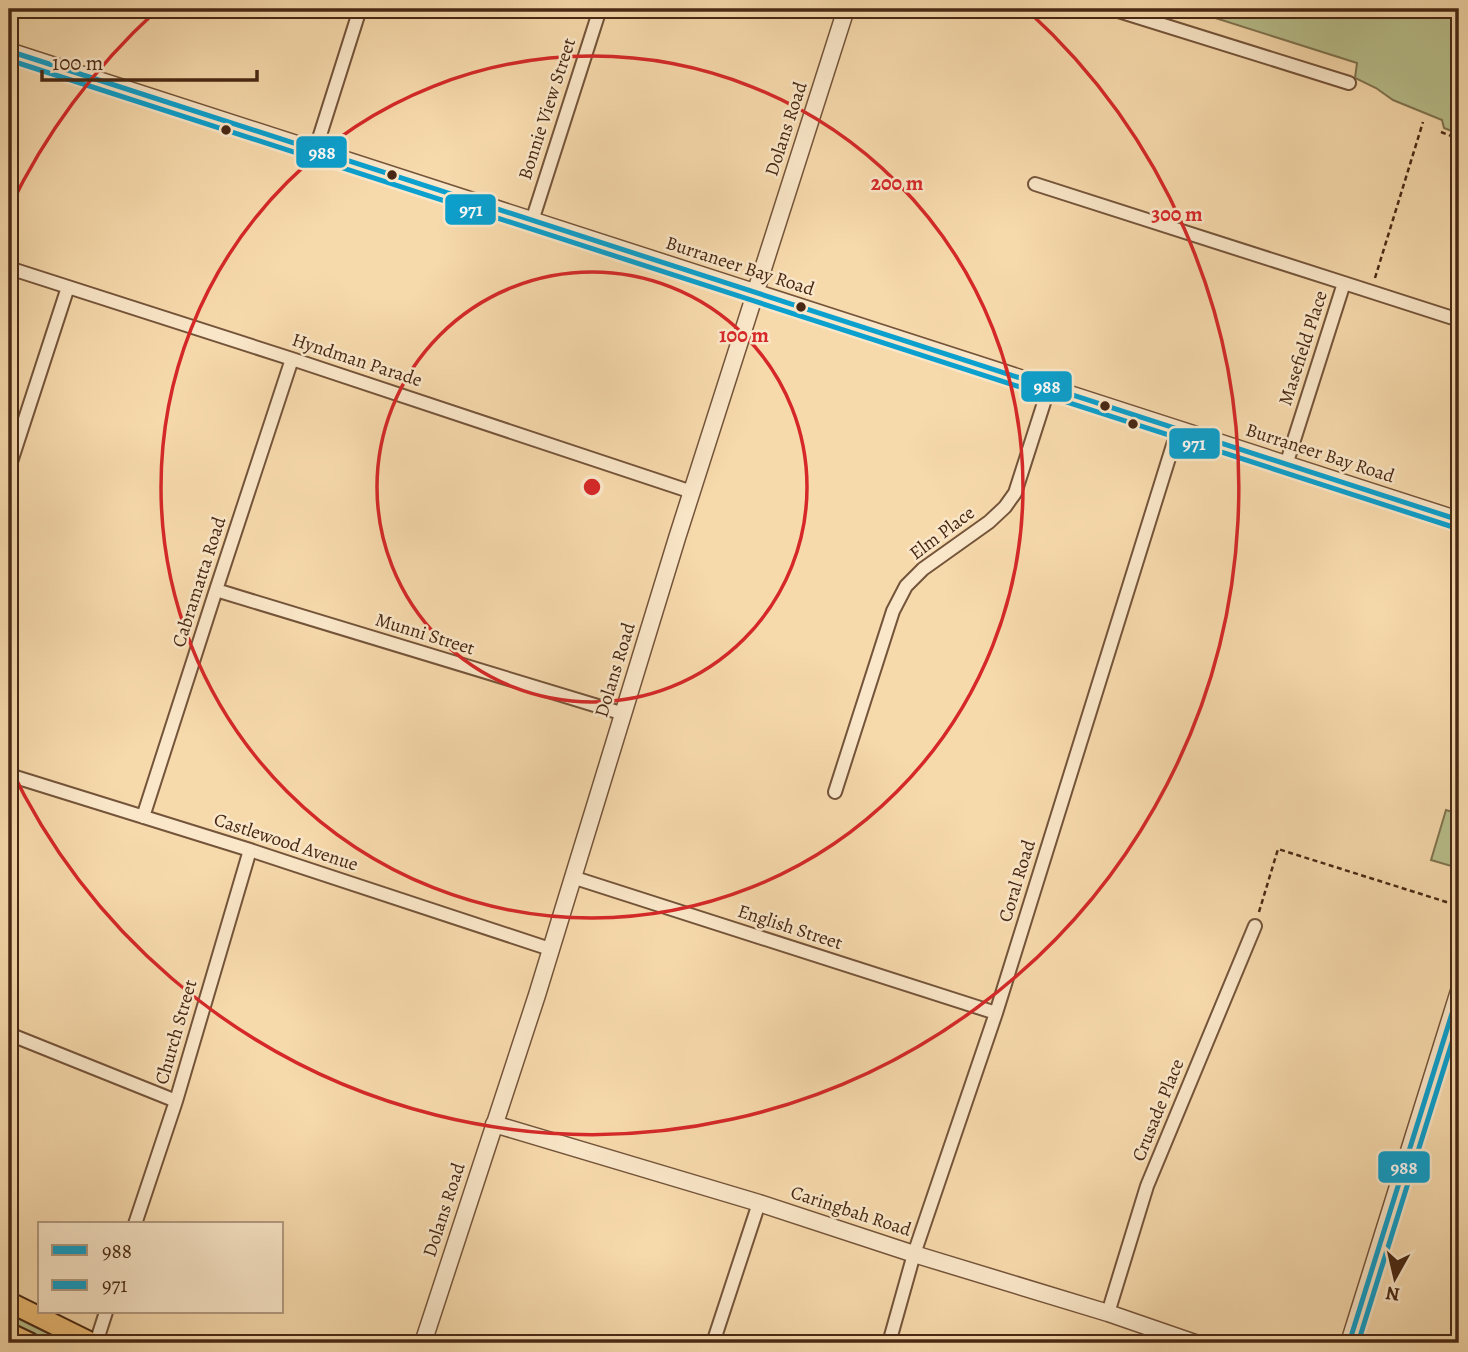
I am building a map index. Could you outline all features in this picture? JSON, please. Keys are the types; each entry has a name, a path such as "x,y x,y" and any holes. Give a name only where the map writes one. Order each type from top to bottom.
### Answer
{"main road":[{"path":"9,1302 94,1343"},
{"path":"9,1333 30,1343"}],"street":[{"path":"316,151 360,9"},
{"name":"Bonnie View Street","path":"532,220 600,9"},
{"name":"Dolans Road","path":"423,1343 551,949 692,492 846,9"},
{"path":"1112,9 1349,83"},
{"name":"Burraneer Bay Road","path":"9,51 1459,520"},
{"name":"Masefield Place","path":"1035,184 1459,320"},
{"name":"Hyndman Parade","path":"9,268 692,492"},
{"name":"Masefield Place","path":"1286,465 1344,283"},
{"path":"9,468 68,287"},
{"name":"Cabramatta Road","path":"143,817 292,359"},
{"name":"Elm Place","path":"835,792 893,611 906,586 923,569 989,522 1005,507 1015,492 1049,387"},
{"name":"Coral Road","path":"889,1343 914,1254 996,1013 1178,429"},
{"name":"Munni Street","path":"216,590 624,714"},
{"name":"Castlewood Avenue","path":"9,775 250,849 551,949"},
{"name":"Church Street","path":"136,1222 176,1101 250,849"},
{"name":"English Street","path":"572,877 996,1013"},
{"name":"Crusade Place","path":"1108,1313 1147,1186 1255,926"},
{"path":"1349,1343 1459,992"},
{"path":"9,1034 176,1101"},
{"name":"Caringbah Road","path":"494,1124 759,1203 1195,1343"},
{"path":"713,1343 759,1203"},
{"path":"94,1343 105,1314"}],"path":[{"path":"1371,291 1423,122"},
{"path":"1441,132 1459,139"},
{"path":"1255,926 1278,849 1459,906"}],"green space":[{"path":"1187,9 1459,9 1459,134 1444,128 1442,120 1393,100 1355,78 1357,63"},
{"path":"1446,810 1459,814 1458,868 1431,860"},
{"path":"9,1314 68,1343 52,1343 9,1322"}],"transit line":[{"name":"988","path":"9,51 1459,520"},
{"name":"971","path":"9,60 1456,528"},
{"name":"988","path":"1349,1343 1459,991"},
{"name":"971","path":"1358,1343 1459,1020"}]}
